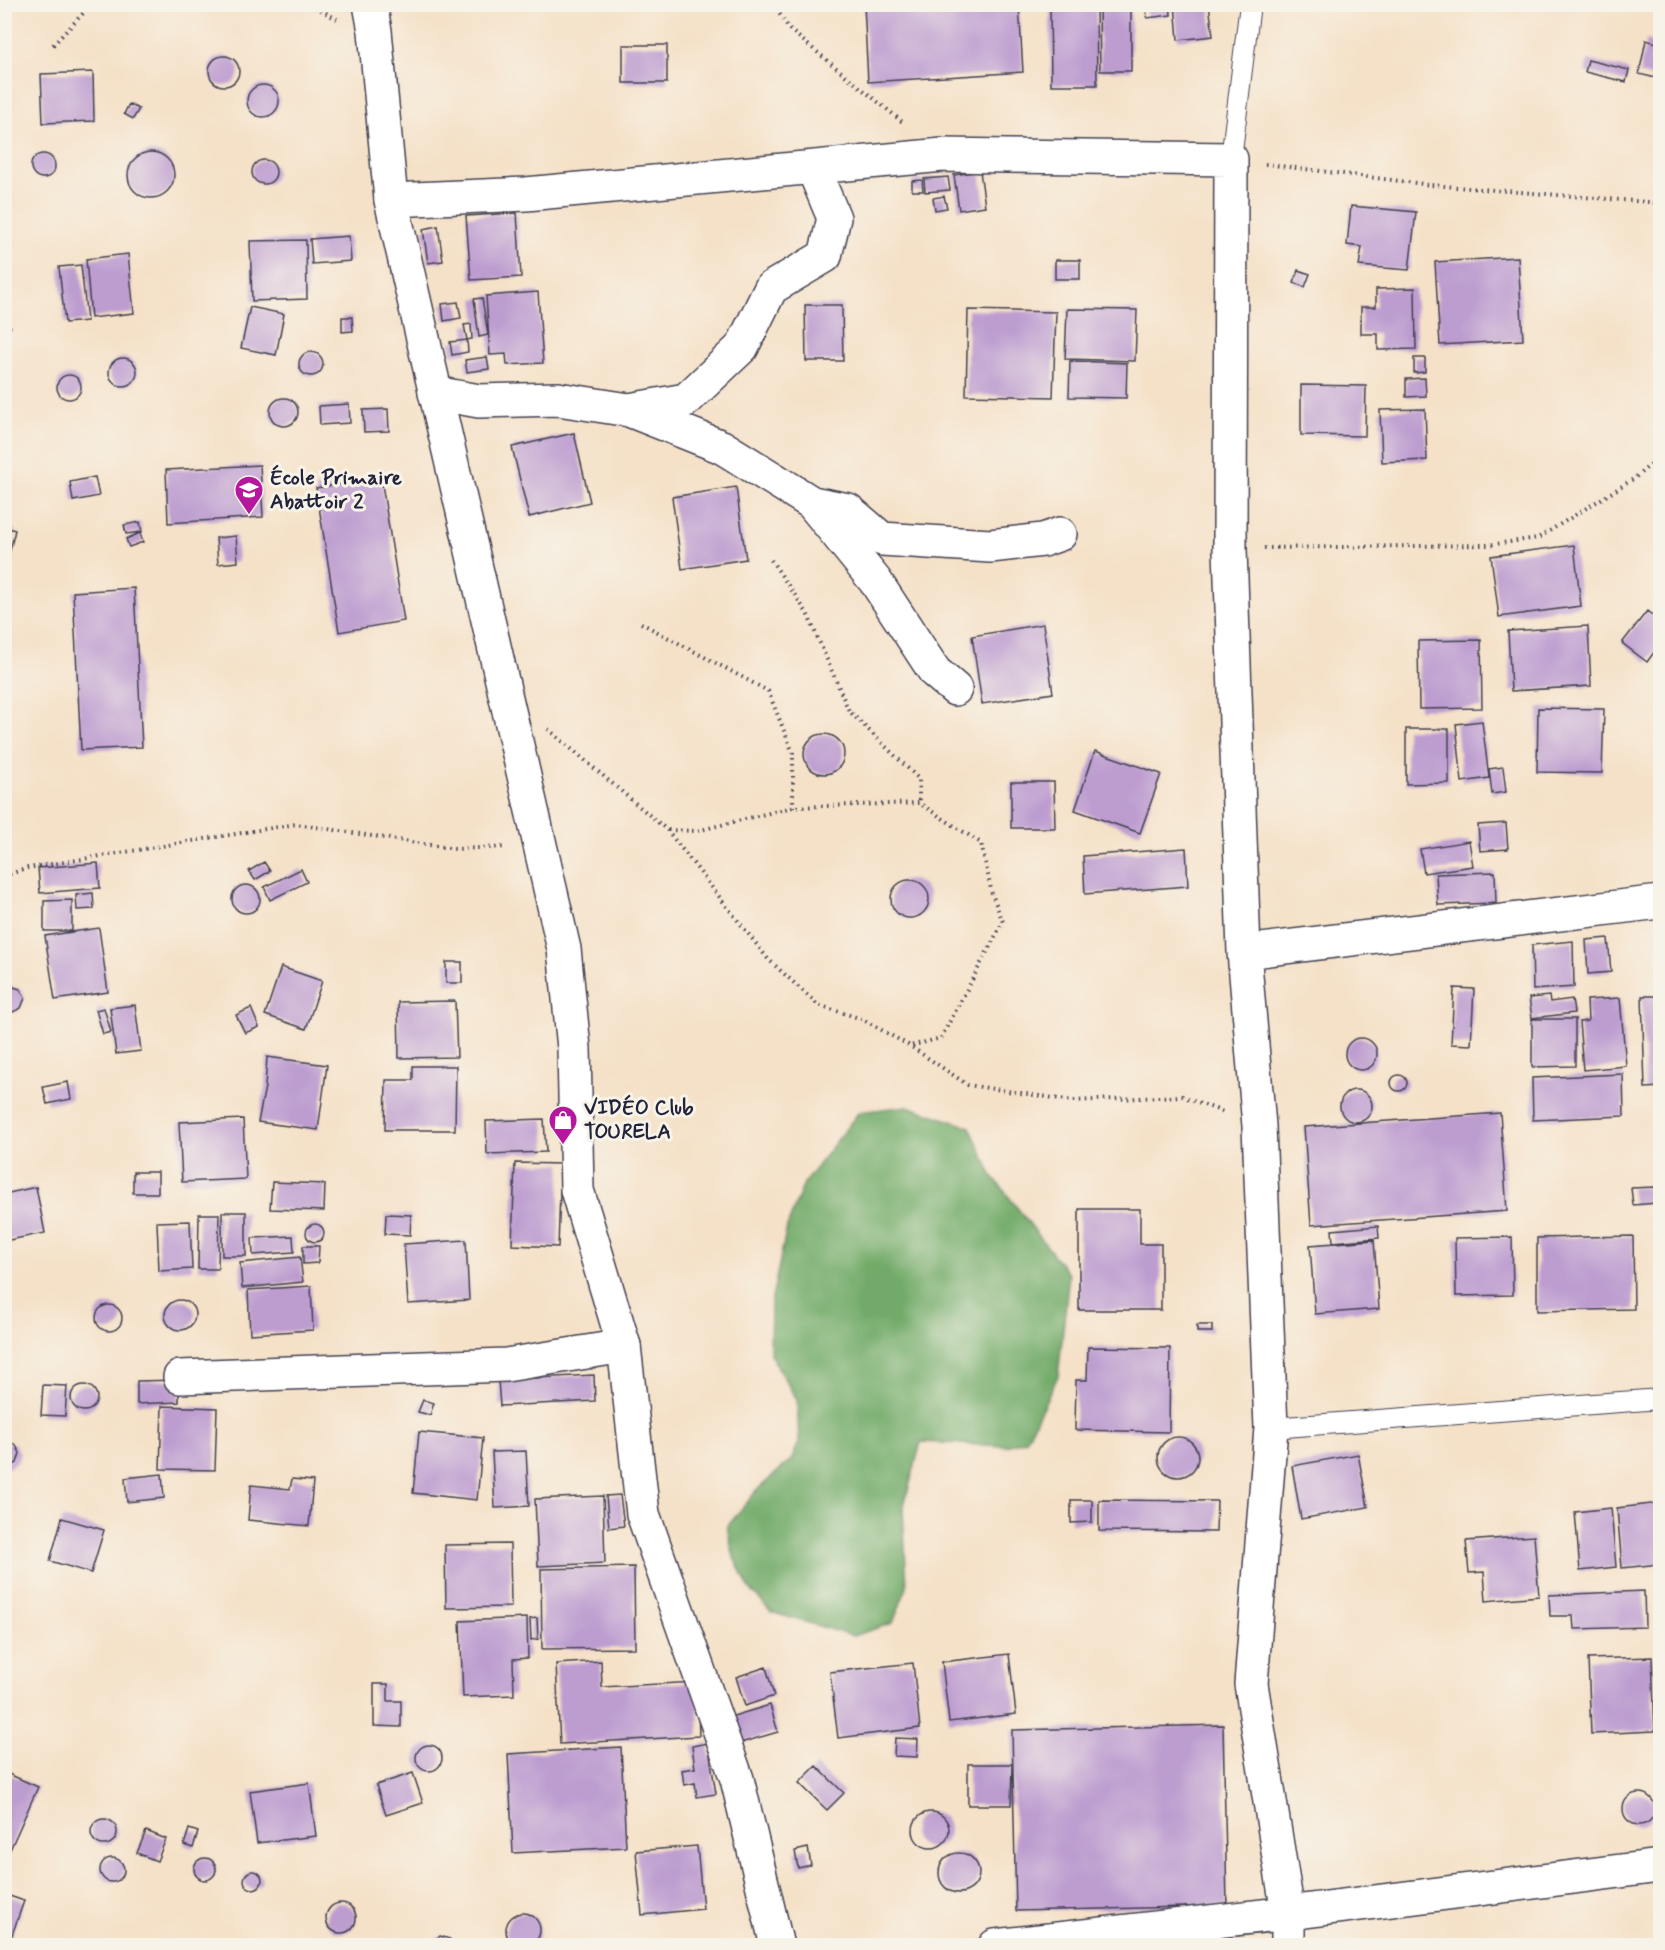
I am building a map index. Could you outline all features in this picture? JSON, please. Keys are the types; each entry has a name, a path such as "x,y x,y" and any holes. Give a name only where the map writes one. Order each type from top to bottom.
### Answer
{"street":[{"path":"370,4 375,31 391,200 502,690 542,846 565,960 574,1048 577,1190 624,1346 643,1515 737,1779 777,1946"},
{"path":"391,200 526,194 943,154 1231,159 1230,549 1244,952 1258,1126 1271,1428 1251,1684 1288,1913 1288,1946"},
{"path":"629,410 686,400 742,347 771,288 825,256 834,218 813,168"},
{"path":"435,393 479,401 558,399 629,410 722,447 812,502 848,510 882,538 990,546 1043,540 1060,534"},
{"path":"812,502 876,582 935,672 955,689"},
{"path":"1244,952 1660,902"},
{"path":"180,1377 506,1365 624,1346"},
{"path":"996,1946 1288,1913 1660,1866"}],"lane":[{"path":"1231,159 1250,4"},
{"path":"1271,1428 1660,1399"}],"path":[{"path":"53,45 92,4"},
{"path":"773,4 790,30 943,154"},
{"path":"1231,159 1431,185 1660,203"},
{"path":"4,325 11,328 4,334"},
{"path":"1230,549 1488,545 1538,538 1635,478 1660,456"},
{"path":"771,560 807,613 849,711 919,779 919,803"},
{"path":"641,623 768,691 794,753 793,807"},
{"path":"546,727 667,830 768,959 818,1005 862,1019 910,1046 968,1085 1073,1101 1182,1096 1258,1126"},
{"path":"667,830 697,831 793,807 919,803 981,843 993,894 1003,922 941,1038 910,1046"},
{"path":"4,876 28,868 296,824 455,849 542,846"}],"green space":[{"path":"907,1106 970,1127 992,1175 1069,1275 1058,1376 1026,1440 1006,1446 921,1442 903,1509 907,1587 893,1623 853,1636 771,1612 749,1588 734,1558 727,1527 757,1490 791,1460 799,1443 797,1400 770,1354 771,1303 787,1227 804,1183 859,1112"}],"building":[{"path":"864,4 1019,4 1023,72 868,82"},
{"path":"1050,4 1096,4 1097,85 1051,85"},
{"path":"1146,4 1170,4 1171,15 1147,18"},
{"path":"1175,4 1209,4 1213,36 1178,40"},
{"path":"1131,8 1131,71 1100,71 1099,9"},
{"path":"1646,40 1660,44 1660,79 1639,74"},
{"path":"623,45 667,45 667,83 623,83"},
{"path":"224,56 235,60 239,71 235,82 224,86 213,82 209,71 213,60"},
{"path":"1588,60 1629,70 1626,82 1585,72"},
{"path":"93,72 94,121 43,123 41,74"},
{"path":"263,85 274,90 279,101 274,112 263,117 252,112 247,101 252,90"},
{"path":"129,104 139,109 133,119 124,114"},
{"path":"151,152 167,159 174,175 167,191 151,198 135,191 128,175 135,159"},
{"path":"43,154 52,157 55,166 52,175 43,178 34,175 31,166 34,157"},
{"path":"264,160 273,163 276,172 273,181 264,184 255,181 252,172 255,163"},
{"path":"980,171 985,206 959,210 954,175"},
{"path":"948,177 950,190 925,192 924,179"},
{"path":"922,180 923,191 912,191 912,181"},
{"path":"944,196 947,208 935,210 933,198"},
{"path":"1351,206 1416,212 1409,270 1359,266 1362,247 1347,245"},
{"path":"517,213 521,277 471,280 466,216"},
{"path":"438,226 443,261 428,263 423,229"},
{"path":"349,236 351,261 312,264 310,239"},
{"path":"306,240 307,299 252,301 250,241"},
{"path":"128,254 134,313 91,318 86,259"},
{"path":"1518,257 1523,340 1440,345 1435,262"},
{"path":"1055,260 1080,260 1080,279 1055,279"},
{"path":"81,265 87,321 65,323 59,267"},
{"path":"1298,270 1310,274 1305,287 1294,283"},
{"path":"1415,288 1416,349 1378,350 1378,334 1361,334 1361,307 1376,307 1376,289"},
{"path":"538,292 543,363 507,365 506,354 490,355 486,296"},
{"path":"482,298 488,335 479,337 474,299"},
{"path":"458,302 461,318 444,321 442,304"},
{"path":"805,305 842,305 843,361 806,361"},
{"path":"250,307 284,314 276,355 241,348"},
{"path":"1067,309 1137,310 1135,361 1065,359"},
{"path":"968,310 1056,312 1053,397 966,395"},
{"path":"342,317 352,317 353,331 342,332"},
{"path":"471,324 472,339 467,340 464,325"},
{"path":"467,340 468,352 452,355 450,342"},
{"path":"311,352 319,356 323,364 319,372 311,376 303,372 299,364 303,356"},
{"path":"487,357 489,369 467,372 465,360"},
{"path":"123,358 133,362 137,372 133,382 123,386 113,382 109,372 113,362"},
{"path":"1414,358 1425,358 1425,372 1414,373"},
{"path":"1070,361 1127,363 1126,398 1069,397"},
{"path":"69,375 78,378 81,387 78,396 69,399 60,396 57,387 60,378"},
{"path":"1425,378 1426,396 1406,397 1406,379"},
{"path":"1301,385 1366,386 1365,436 1301,435"},
{"path":"284,398 294,402 298,412 294,422 284,426 274,422 270,412 274,402"},
{"path":"349,404 350,423 320,425 319,406"},
{"path":"388,409 389,431 364,432 363,410"},
{"path":"1425,409 1427,460 1382,462 1380,410"},
{"path":"574,433 590,502 529,517 512,447"},
{"path":"260,465 263,517 168,523 166,470"},
{"path":"95,477 99,496 73,501 70,482"},
{"path":"381,478 404,621 339,632 316,488"},
{"path":"736,487 746,559 682,569 672,497"},
{"path":"140,522 142,532 126,534 124,525"},
{"path":"5,527 15,530 5,571"},
{"path":"140,533 143,542 129,547 126,539"},
{"path":"236,536 238,562 218,564 216,538"},
{"path":"1574,545 1581,606 1499,617 1491,556"},
{"path":"134,588 142,747 81,750 73,592"},
{"path":"1647,611 1660,621 1660,644 1647,662 1622,643"},
{"path":"1043,624 1053,693 982,704 972,636"},
{"path":"1588,626 1591,686 1511,691 1508,631"},
{"path":"1481,640 1482,708 1419,709 1418,641"},
{"path":"1538,708 1604,709 1602,773 1537,772"},
{"path":"1482,721 1489,778 1462,782 1456,724"},
{"path":"1406,729 1449,729 1449,783 1406,784"},
{"path":"824,734 838,740 844,754 838,768 824,774 810,768 804,754 810,740"},
{"path":"1095,751 1161,774 1140,833 1075,810"},
{"path":"1503,767 1506,792 1492,794 1489,769"},
{"path":"1011,782 1054,782 1055,828 1011,828"},
{"path":"1506,823 1508,849 1480,851 1478,825"},
{"path":"1469,841 1473,866 1424,873 1420,849"},
{"path":"1186,848 1188,886 1085,894 1083,856"},
{"path":"264,862 270,871 255,880 249,871"},
{"path":"98,863 100,888 40,893 38,868"},
{"path":"301,869 307,882 270,900 264,887"},
{"path":"1495,872 1496,903 1438,905 1436,874"},
{"path":"910,880 924,885 929,899 924,913 910,918 896,913 891,899 896,885"},
{"path":"246,885 256,889 260,899 256,909 246,913 236,909 232,899 236,889"},
{"path":"93,893 94,909 77,910 76,895"},
{"path":"72,900 72,931 44,931 44,901"},
{"path":"99,928 108,992 55,1000 45,936"},
{"path":"1608,938 1611,972 1588,974 1586,940"},
{"path":"1573,941 1574,987 1533,990 1532,945"},
{"path":"446,962 462,962 462,983 446,983"},
{"path":"281,967 322,981 306,1029 265,1015"},
{"path":"10,986 20,989 25,998 21,1008 13,1012 4,1010 4,989"},
{"path":"1454,988 1474,989 1471,1045 1451,1044"},
{"path":"1549,996 1550,1002 1572,999 1574,1013 1532,1018 1529,998"},
{"path":"1642,996 1660,996 1660,1087 1645,1088"},
{"path":"1620,998 1626,1066 1583,1070 1579,1022 1588,1021 1587,1000"},
{"path":"455,1001 457,1057 399,1058 398,1002"},
{"path":"135,1005 141,1051 116,1054 110,1008"},
{"path":"104,1008 111,1032 103,1034 96,1010"},
{"path":"251,1008 259,1027 245,1033 236,1015"},
{"path":"1532,1019 1575,1019 1575,1066 1532,1067"},
{"path":"1361,1038 1372,1043 1377,1054 1372,1065 1361,1070 1350,1065 1345,1054 1350,1043"},
{"path":"267,1057 327,1065 318,1130 258,1122 265,1087"},
{"path":"413,1066 456,1066 455,1130 385,1130 386,1080 413,1080"},
{"path":"1623,1074 1624,1116 1533,1120 1532,1078"},
{"path":"1399,1075 1405,1077 1407,1083 1405,1089 1399,1091 1393,1089 1391,1083 1393,1077"},
{"path":"68,1082 71,1099 47,1104 43,1087"},
{"path":"1356,1090 1367,1095 1372,1106 1367,1117 1356,1122 1345,1117 1340,1106 1345,1095"},
{"path":"1500,1113 1507,1211 1311,1225 1304,1127"},
{"path":"243,1119 246,1179 182,1182 179,1122"},
{"path":"544,1119 546,1152 487,1154 486,1121"},
{"path":"515,1163 561,1164 558,1247 512,1245"},
{"path":"133,1172 158,1172 158,1193 133,1193"},
{"path":"272,1182 325,1184 324,1211 270,1209"},
{"path":"36,1187 45,1233 4,1241 4,1194"},
{"path":"1656,1187 1657,1203 1633,1205 1631,1188"},
{"path":"1079,1209 1140,1209 1140,1244 1161,1244 1161,1310 1079,1310"},
{"path":"222,1212 246,1212 246,1256 222,1256"},
{"path":"199,1214 219,1214 218,1269 198,1269"},
{"path":"386,1214 411,1215 410,1235 385,1234"},
{"path":"190,1221 192,1269 159,1271 157,1222"},
{"path":"311,1224 319,1224 324,1229 322,1240 311,1242 306,1237 306,1229"},
{"path":"1378,1226 1379,1238 1333,1242 1332,1230"},
{"path":"293,1236 294,1252 253,1255 252,1238"},
{"path":"1633,1236 1634,1309 1537,1311 1537,1238"},
{"path":"1512,1237 1513,1295 1456,1296 1455,1238"},
{"path":"466,1240 469,1300 408,1304 404,1244"},
{"path":"1374,1240 1379,1309 1315,1314 1310,1245"},
{"path":"303,1246 319,1246 318,1263 303,1264"},
{"path":"300,1257 303,1282 242,1288 240,1263"},
{"path":"311,1286 313,1330 250,1334 248,1290"},
{"path":"180,1300 191,1304 195,1315 191,1326 180,1330 169,1326 165,1315 169,1304"},
{"path":"109,1305 118,1309 122,1318 118,1327 109,1331 100,1327 96,1318 100,1309"},
{"path":"1197,1325 1212,1325 1212,1332 1197,1332"},
{"path":"1088,1347 1170,1348 1169,1432 1075,1430 1076,1380 1087,1380"},
{"path":"594,1375 595,1401 500,1406 498,1380"},
{"path":"179,1380 179,1402 137,1404 137,1381"},
{"path":"43,1385 67,1386 65,1416 41,1415"},
{"path":"84,1385 93,1389 97,1398 93,1407 84,1411 75,1407 71,1398 75,1389"},
{"path":"423,1400 434,1403 430,1415 418,1412"},
{"path":"162,1406 217,1408 215,1470 160,1469"},
{"path":"419,1432 483,1438 477,1500 413,1493"},
{"path":"1178,1437 1192,1443 1198,1457 1192,1471 1178,1477 1164,1471 1158,1457 1164,1443"},
{"path":"4,1442 15,1444 20,1453 17,1463 8,1468 4,1467"},
{"path":"526,1451 529,1506 495,1508 492,1452"},
{"path":"1358,1454 1368,1507 1301,1519 1292,1466"},
{"path":"162,1474 164,1498 127,1502 125,1478"},
{"path":"292,1479 313,1481 309,1526 248,1520 251,1485 290,1489"},
{"path":"620,1495 624,1526 609,1528 606,1496"},
{"path":"603,1496 605,1563 538,1566 535,1499"},
{"path":"1071,1500 1092,1500 1092,1522 1071,1523"},
{"path":"1099,1500 1217,1501 1216,1532 1099,1531"},
{"path":"1660,1503 1660,1564 1622,1568 1617,1508"},
{"path":"1611,1508 1616,1567 1580,1571 1575,1512"},
{"path":"62,1518 104,1530 91,1573 50,1561"},
{"path":"1534,1536 1539,1596 1486,1601 1484,1572 1469,1573 1466,1541"},
{"path":"510,1544 511,1607 446,1608 445,1545"},
{"path":"634,1567 635,1648 542,1649 541,1569"},
{"path":"1644,1591 1645,1627 1574,1629 1573,1616 1550,1616 1549,1595"},
{"path":"527,1618 528,1658 513,1659 514,1695 463,1697 460,1621"},
{"path":"537,1618 538,1639 531,1640 530,1619"},
{"path":"1009,1654 1016,1714 949,1722 942,1662"},
{"path":"1652,1657 1655,1731 1591,1734 1588,1659"},
{"path":"601,1661 602,1687 697,1682 699,1736 560,1744 556,1664"},
{"path":"913,1663 920,1728 838,1738 830,1672"},
{"path":"766,1667 774,1696 745,1706 736,1677"},
{"path":"374,1684 388,1684 388,1701 401,1701 401,1727 374,1726"},
{"path":"770,1705 778,1732 737,1744 730,1717"},
{"path":"1223,1725 1227,1906 1016,1911 1012,1730"},
{"path":"895,1738 918,1739 917,1757 894,1756"},
{"path":"708,1743 716,1794 697,1797 695,1783 684,1785 682,1770 695,1768 692,1746"},
{"path":"429,1745 438,1749 442,1758 438,1767 429,1771 420,1767 416,1758 420,1749"},
{"path":"621,1747 626,1847 513,1853 508,1754"},
{"path":"968,1764 1012,1764 1011,1805 968,1805"},
{"path":"816,1766 844,1793 827,1810 799,1783"},
{"path":"4,1772 38,1787 9,1852 4,1850"},
{"path":"413,1773 423,1803 386,1815 376,1785"},
{"path":"309,1783 316,1836 257,1843 250,1791"},
{"path":"1639,1793 1650,1798 1655,1809 1650,1820 1639,1825 1628,1820 1623,1809 1628,1798"},
{"path":"931,1812 944,1817 949,1830 944,1843 931,1848 918,1843 913,1830 918,1817"},
{"path":"104,1819 113,1823 117,1832 113,1841 104,1845 95,1841 91,1832 95,1823"},
{"path":"189,1829 198,1832 193,1848 184,1845"},
{"path":"146,1831 166,1839 157,1861 137,1853"},
{"path":"697,1846 703,1909 642,1915 636,1851"},
{"path":"808,1848 811,1865 798,1868 795,1851"},
{"path":"959,1853 973,1859 979,1873 973,1887 959,1893 945,1887 939,1873 945,1859"},
{"path":"112,1858 117,1859 123,1865 123,1875 117,1881 112,1882 107,1881 101,1875 100,1870 101,1865 107,1859"},
{"path":"201,1858 209,1858 216,1865 216,1873 209,1880 201,1880 194,1873 194,1865"},
{"path":"253,1871 259,1874 262,1880 259,1886 253,1889 247,1886 244,1880 247,1874"},
{"path":"4,1894 24,1901 8,1946 4,1946"},
{"path":"341,1903 347,1904 355,1912 355,1924 347,1932 341,1933 335,1932 327,1924 326,1918 327,1912 335,1904"},
{"path":"523,1913 535,1918 540,1930 535,1942 523,1947 511,1942 506,1930 511,1918"},
{"path":"440,1936 450,1939 453,1946 428,1946"}],"place":[{"name":"École Primaire Abattoir 2","path":"249,516"},
{"name":"VIDÉO Club TOURELA","path":"563,1146"}]}
